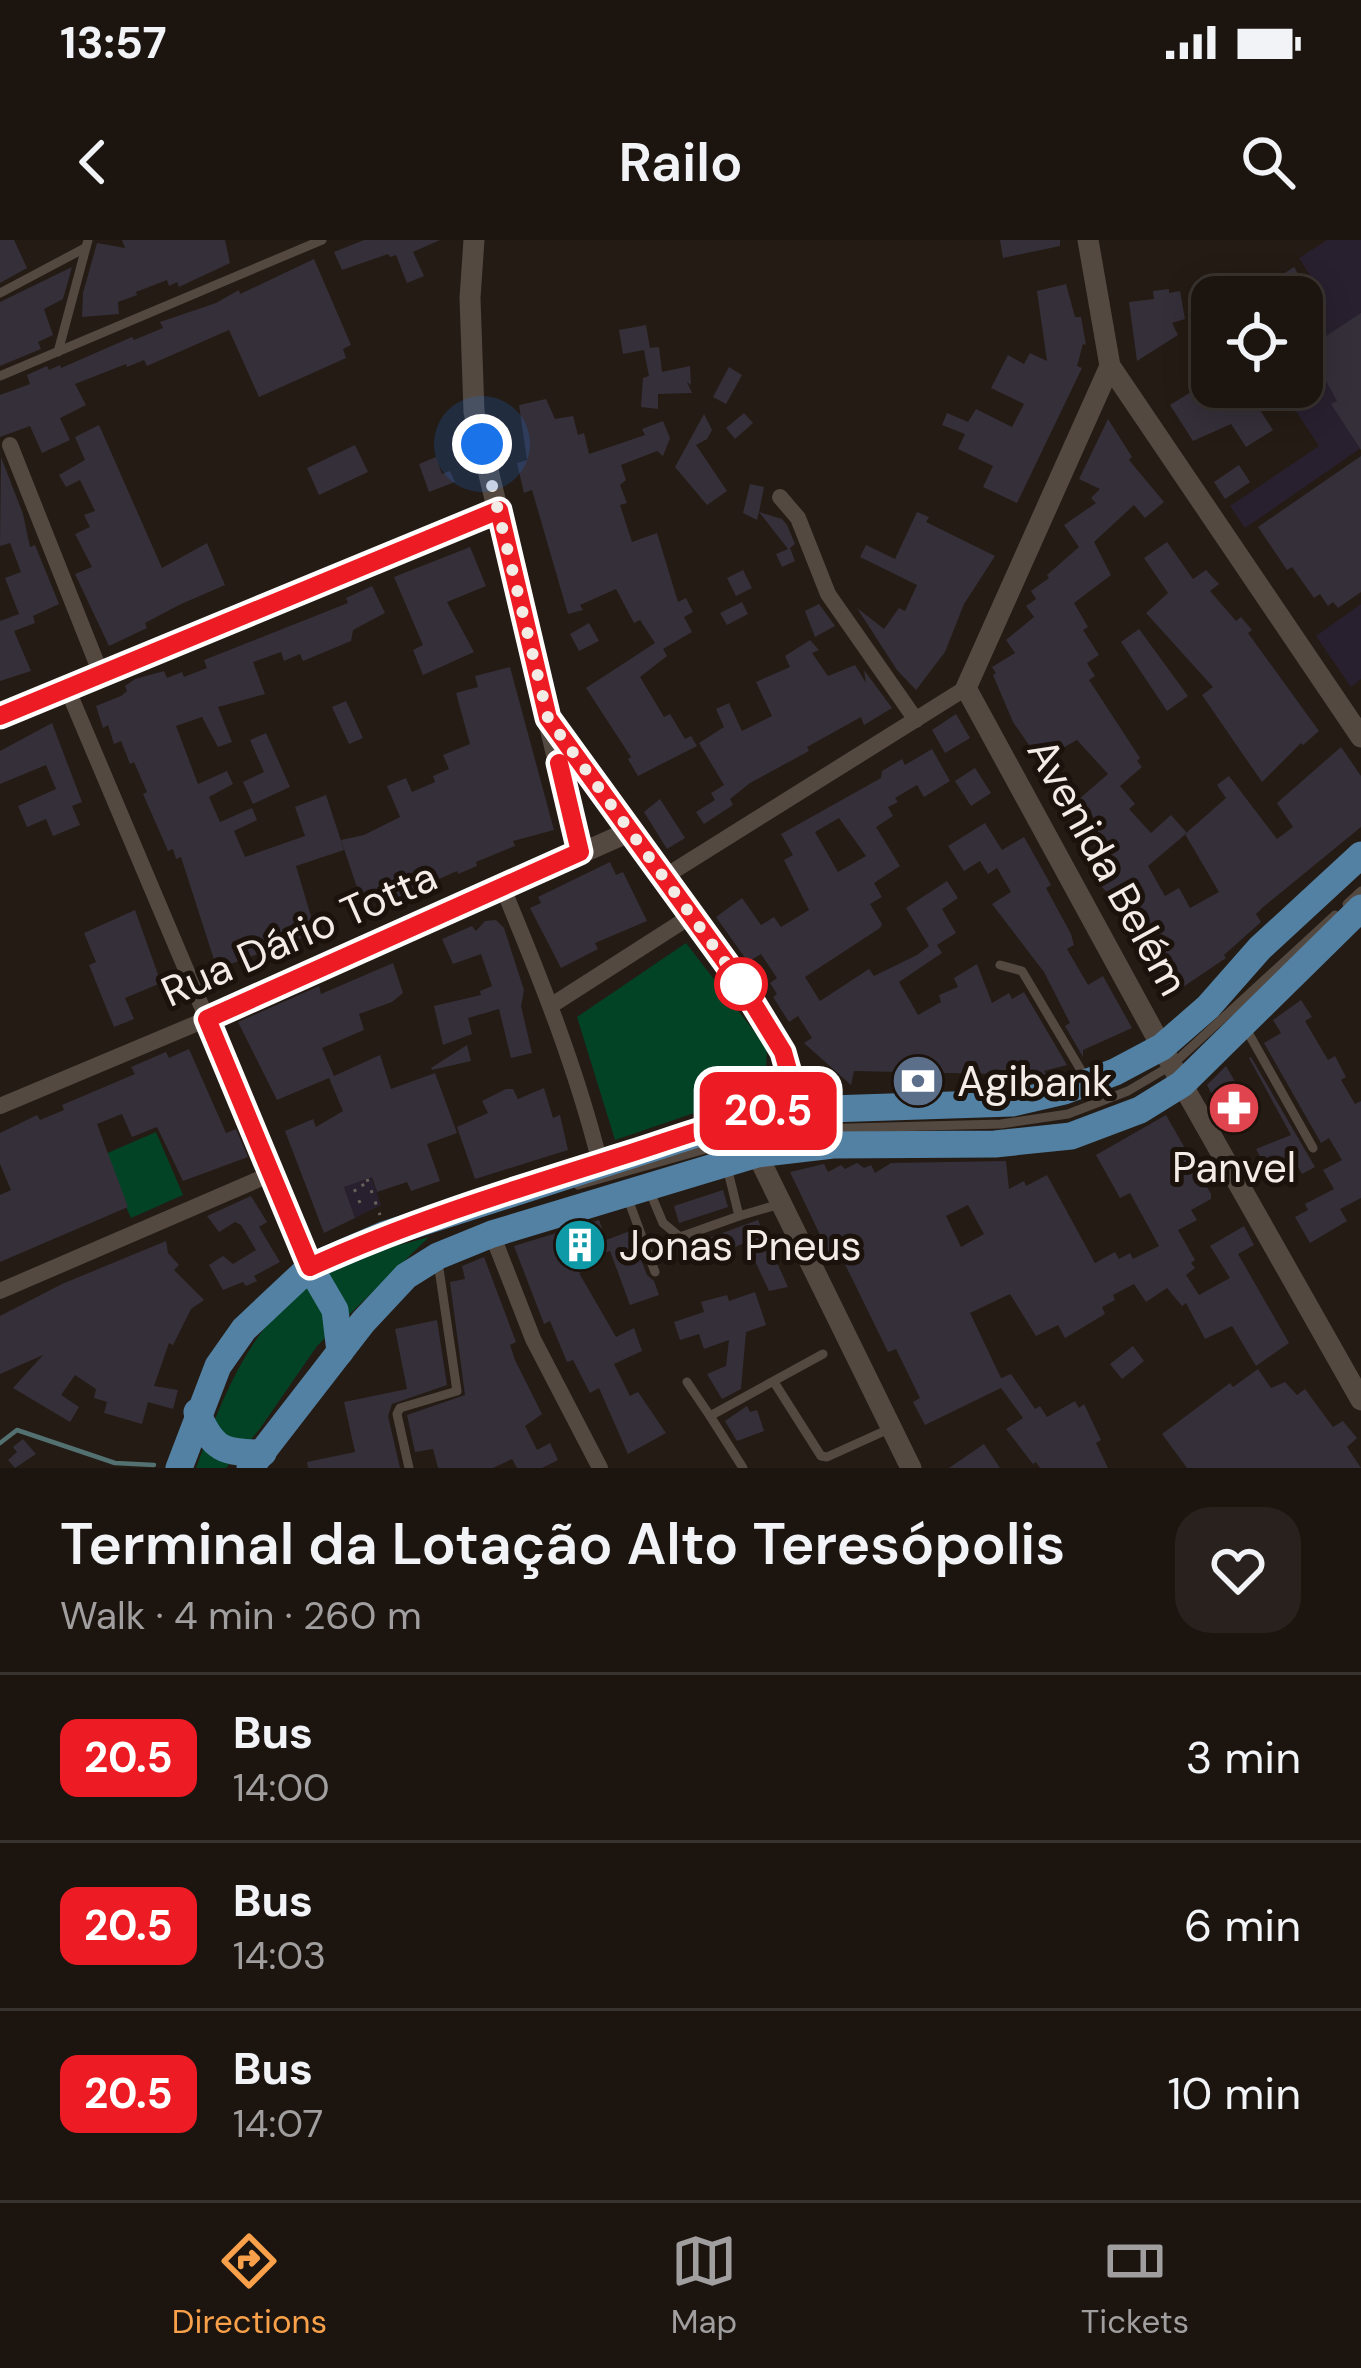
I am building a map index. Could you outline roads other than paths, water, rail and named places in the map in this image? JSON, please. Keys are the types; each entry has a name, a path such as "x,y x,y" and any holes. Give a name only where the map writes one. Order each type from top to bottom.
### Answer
{"main road":[{"path":"179,1468 218,1366 244,1329 310,1267 386,1234 478,1203 726,1163 791,1147 995,1144 1071,1136 1140,1110 1208,1007 1309,901 1361,855"},
{"path":"197,1412 206,1434 221,1449 256,1460 406,1276 438,1256 620,1181 768,1111 1012,1103 1172,1066 1242,1023 1361,908"},
{"path":"310,1267 335,1310 340,1352"}],"street":[{"path":"474,240 470,298 474,412 580,852"},
{"path":"1088,240 1110,367 1361,737"},
{"path":"664,877 966,688 1110,367"},
{"path":"10,445 101,674"},
{"path":"780,497 798,518 828,594 916,720"},
{"path":"0,716 499,510"},
{"path":"67,688 310,1267"},
{"name":"Avenida Belém","path":"966,688 1361,1400"},
{"path":"548,718 740,982 783,1052 799,1109"},
{"name":"Rua Dário Totta","path":"0,1106 629,832"},
{"path":"502,886 552,1005 584,1102 620,1181"},
{"path":"552,1005 691,916"},
{"path":"758,1154 911,1468"},
{"path":"0,1291 271,1174"},
{"path":"492,1234 532,1339 600,1468"}],"lane":[{"path":"0,376 322,240"},
{"path":"58,352 86,244"},
{"path":"0,293 86,244"},
{"path":"620,1181 773,1130 1001,1124 1068,1114 1128,1091 1172,1066 1361,891"},
{"path":"1000,965 1022,970 1088,1082"},
{"path":"1242,1023 1312,1148"},
{"path":"1128,1091 1172,1066"},
{"path":"1128,1091 1172,1066"},
{"path":"726,1163 740,1216"},
{"path":"620,1181 680,1237 782,1203"},
{"path":"620,1181 656,1272"},
{"path":"409,1468 397,1414 400,1408 457,1391 438,1256"},
{"path":"710,1416 824,1354"},
{"path":"687,1382 743,1468"},
{"path":"774,1382 821,1456 892,1428"}],"waterway":[{"path":"0,1443 17,1430 115,1463 154,1465"}],"place":[{"name":"Agibank","path":"918,1081"},
{"name":"Panvel","path":"1234,1108"},
{"name":"Jonas Pneus","path":"580,1245"}]}
